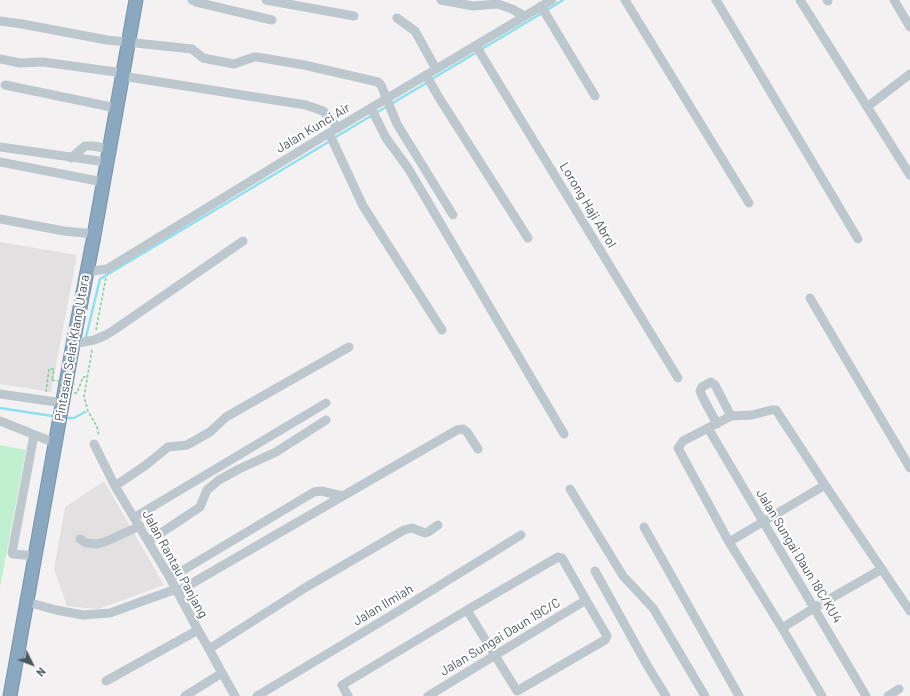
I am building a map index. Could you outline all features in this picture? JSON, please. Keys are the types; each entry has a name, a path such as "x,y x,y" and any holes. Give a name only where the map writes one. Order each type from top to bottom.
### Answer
{"highway":[{"name":"Pintasan Selat Klang Utara","path":"10,696 136,0"}],"street":[{"path":"192,0 272,20"},
{"path":"266,0 354,16"},
{"path":"441,0 473,6 498,4 512,9 524,16"},
{"name":"Jalan Kunci Air","path":"86,272 107,269 389,103 428,79 436,69 478,49 524,16 543,10 552,0"},
{"path":"625,0 749,203"},
{"path":"716,0 858,238"},
{"path":"800,0 910,175"},
{"path":"894,0 910,27"},
{"path":"543,10 595,96"},
{"path":"397,18 416,32 436,69"},
{"path":"0,21 105,39 192,49 203,58 234,64 257,57 304,65 375,81 381,85 397,124 453,215"},
{"name":"Lorong Haji Abrol","path":"478,49 678,378"},
{"path":"0,59 20,63 43,62 98,70 306,105 322,111 331,118 333,135 363,206 442,330"},
{"path":"867,107 910,74"},
{"path":"428,79 528,238"},
{"path":"5,85 116,108"},
{"path":"373,112 386,138 408,168 564,434"},
{"path":"71,158 85,146 109,149"},
{"path":"0,147 106,162"},
{"path":"0,162 103,182"},
{"path":"0,219 94,234"},
{"path":"73,344 94,340 106,335 243,241"},
{"path":"810,298 910,468"},
{"path":"115,486 168,448 187,445 210,432 226,417 349,347"},
{"name":"Jalan Sungai Daun 18C/KU4","path":"731,416 715,385 711,382 702,387 700,391 712,426 763,522 866,696"},
{"path":"0,394 63,403"},
{"path":"135,517 326,403"},
{"path":"822,696 730,542 678,448 683,441 731,416 752,415 776,410 825,486 910,611"},
{"path":"148,541 200,507 207,490 219,480 238,469 276,452 326,420"},
{"path":"0,421 55,443"},
{"path":"27,602 56,610 83,615 110,613 176,590 457,430 463,428 478,448"},
{"path":"34,435 12,553 35,556"},
{"name":"Jalan Rantau Panjang","path":"94,444 115,486 135,517 170,578 235,696"},
{"path":"730,542 825,486"},
{"path":"570,489 623,576 652,608 705,696"},
{"path":"170,578 314,492 321,491 343,496"},
{"path":"209,648 308,586 404,530 412,528 428,532 438,525"},
{"path":"80,539 97,544 140,526"},
{"path":"644,527 739,696"},
{"name":"Jalan Ilmiah","path":"257,696 521,535"},
{"path":"348,696 342,685 467,610 558,557 562,558 607,636 513,693 496,655 467,610"},
{"path":"782,628 882,569"},
{"path":"595,571 647,665 666,696"},
{"name":"Jalan Sungai Daun 19C/C","path":"428,696 586,600"},
{"path":"106,682 198,630"},
{"path":"185,696 222,673"},
{"path":"888,696 899,689"}],"path":[{"path":"94,444 99,437 99,434 97,427 88,411 84,397 105,280"},
{"path":"48,384 49,369 54,369 52,380 75,384 73,392 77,393 83,377 88,377"}],"shaded area":[{"path":"0,242 77,255 51,392 0,384"},
{"path":"104,481 164,585 98,609 67,606 54,569 65,507"}],"green space":[{"path":"0,445 26,450 0,587"}],"waterway":[{"path":"547,10 563,0"},
{"path":"432,79 542,13"},
{"path":"334,138 428,82"},
{"path":"86,337 100,279 330,141"},
{"path":"0,408 52,416"},
{"path":"68,418 74,418 85,412"}]}
